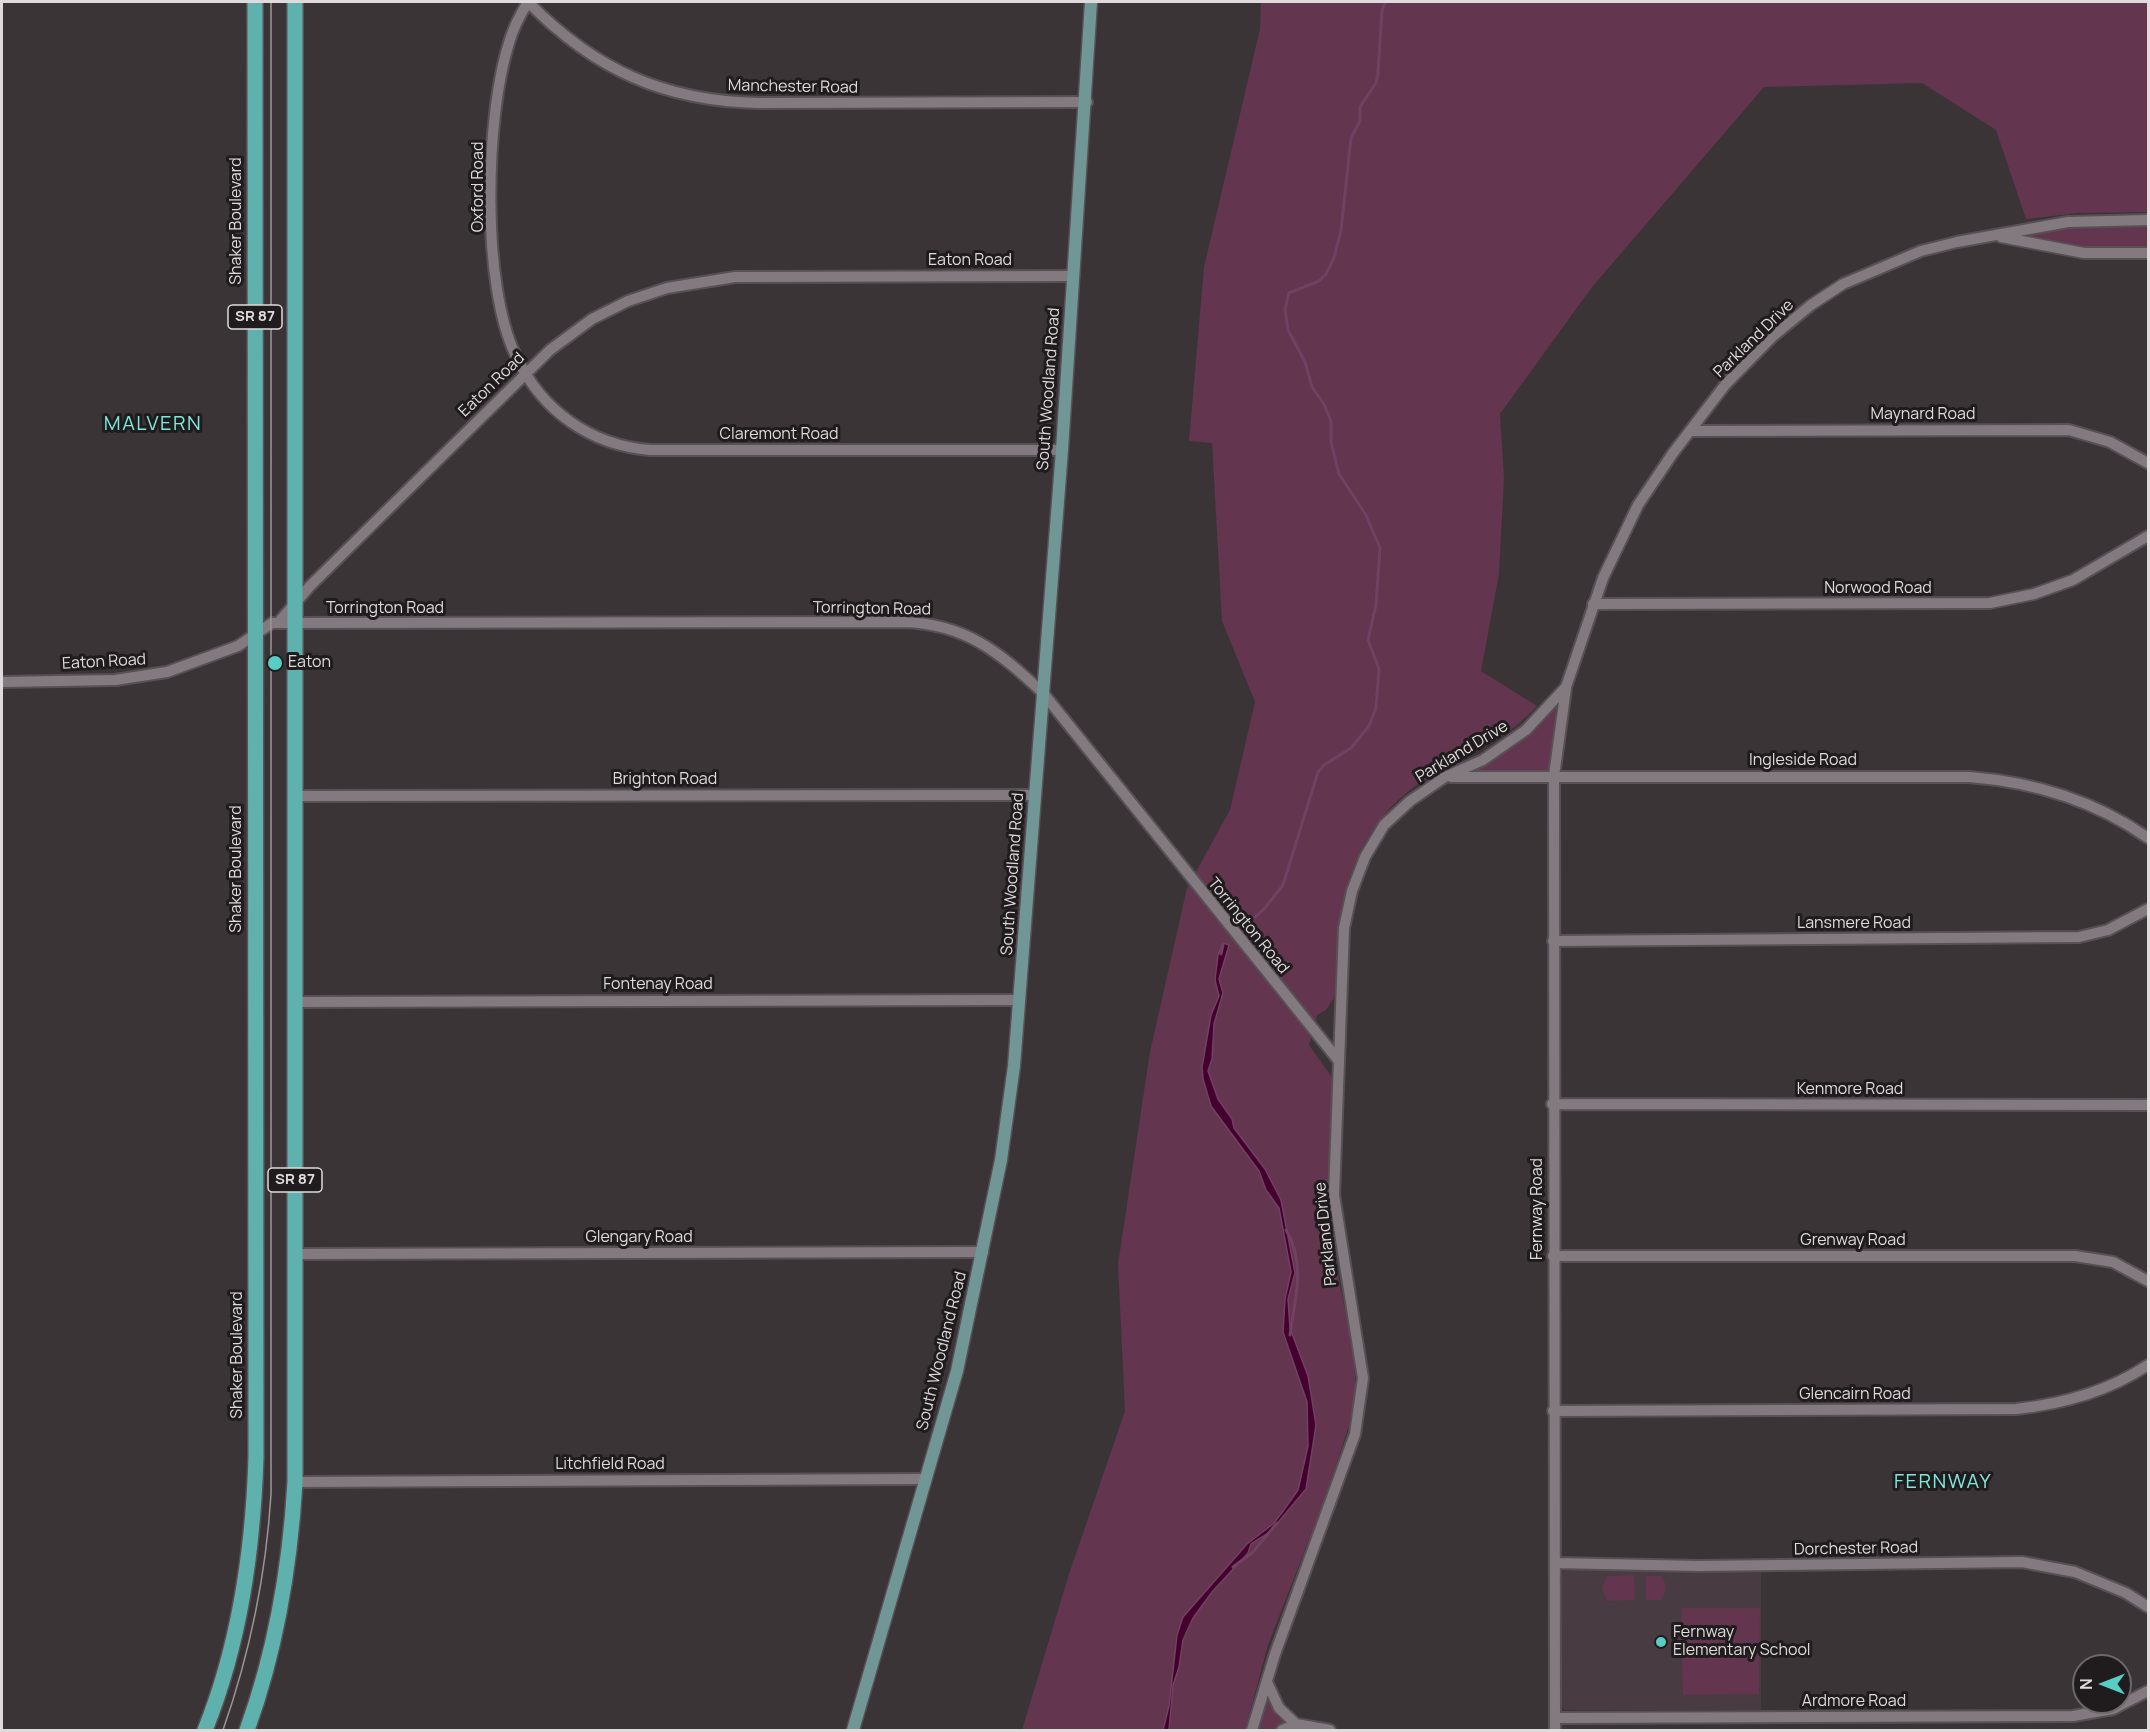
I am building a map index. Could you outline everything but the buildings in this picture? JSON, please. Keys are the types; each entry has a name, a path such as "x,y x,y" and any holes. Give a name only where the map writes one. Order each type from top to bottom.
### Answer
{"main road":[{"name":"Shaker Boulevard","path":"205,1731 223,1680 239,1615 255,1503 255,2"},
{"name":"SR 87","path":"247,1731 271,1653 282,1602 289,1559 295,1482 295,2"}],"street":[{"name":"Manchester Road","path":"528,2 569,38 623,74 662,90 703,99 759,103 1087,102"},
{"name":"Oxford Road","path":"525,373 510,342 499,300 492,181 494,127 504,59 514,26 528,2"},
{"name":"South Woodland Road","path":"853,1731 957,1371 1001,1160 1020,1000 1087,102 1091,2"},
{"name":"Parkland Drive","path":"1252,1731 1267,1681 1355,1434 1361,1402 1361,1360 1338,1232 1334,1195 1344,928 1355,882 1365,856 1384,825 1410,801 1445,777 1483,760 1527,730 1566,687 1593,604 1617,546 1638,505 1725,385 1747,361 1812,305 1843,284 1921,251 1957,242 2068,222 2148,220"},
{"name":"Parkland Drive","path":"1998,236 2084,253 2148,253"},
{"name":"Eaton Road","path":"2,682 134,678 167,672 238,646 268,624 278,623 525,373 572,333 609,310 647,294 690,283 760,276 1074,276"},
{"name":"Claremont Road","path":"525,373 556,409 581,430 609,443 633,448 1062,450"},
{"name":"Maynard Road","path":"1691,431 2068,430 2110,442 2148,463"},
{"name":"Norwood Road","path":"1593,604 1990,603 2034,594 2073,580 2148,536"},
{"name":"Torrington Road","path":"278,623 919,623 946,627 990,647 1043,693 1339,1061"},
{"name":"Fernway Road","path":"1555,1731 1556,1563 1552,1104 1554,776 1566,687"},
{"name":"Ingleside Road","path":"1445,777 1969,777 2004,779 2070,796 2129,824 2148,838"},
{"name":"Brighton Road","path":"295,796 1035,795"},
{"name":"Lansmere Road","path":"1553,941 2079,937 2108,930 2148,909"},
{"name":"Fontenay Road","path":"295,1002 1020,1000"},
{"name":"Kenmore Road","path":"1552,1104 2148,1105"},
{"name":"Glengary Road","path":"295,1254 983,1252"},
{"name":"Grenway Road","path":"1553,1256 2075,1256 2113,1262 2148,1281"},
{"name":"Glencairn Road","path":"1553,1411 2016,1410 2083,1396 2126,1378 2148,1365"},
{"name":"Litchfield Road","path":"295,1482 925,1479"},
{"name":"Dorchester Road","path":"1556,1563 1699,1566 2022,1562 2049,1565 2075,1572 2126,1593 2148,1607"},
{"path":"1267,1681 1279,1708 1296,1724 1330,1731"},
{"name":"Ardmore Road","path":"1555,1718 2073,1716 2113,1709 2148,1691"},
{"path":"1282,1731 1296,1724"}],"shaded area":[{"path":"1261,2 2148,2 2148,212 2079,213 2026,219 1996,130 1922,83 1764,87 1592,287 1500,414 1504,478 1499,574 1481,671 1537,706 1497,740 1423,781 1390,808 1376,825 1355,863 1342,905 1334,998 1326,1010 1317,1015 1309,1045 1331,1076 1328,1191 1339,1282 1354,1349 1356,1404 1327,1493 1268,1645 1245,1730 1022,1730 1069,1574 1125,1411 1118,1264 1150,1052 1187,888 1230,810 1255,702 1222,621 1212,443 1189,441 1204,267 1260,29"},
{"path":"2148,220 2148,253 2084,253 1998,236 2033,227"},
{"path":"1566,687 1554,776 1445,777 1526,730"},
{"path":"1223,943 1229,945 1219,979 1223,993 1214,1024 1212,1059 1208,1071 1218,1099 1232,1119 1234,1128 1265,1169 1281,1200 1295,1273 1288,1299 1290,1328 1308,1376 1316,1425 1306,1489 1270,1532 1251,1544 1248,1553 1212,1592 1193,1618 1183,1640 1179,1667 1173,1685 1169,1730 1163,1730 1169,1706 1177,1635 1183,1617 1247,1544 1273,1524 1281,1514 1298,1490 1308,1446 1307,1402 1283,1332 1285,1299 1291,1272 1279,1208 1266,1190 1259,1171 1211,1106 1203,1079 1202,1067 1211,1015 1219,996 1215,980 1218,955"},
{"name":"Fernway Elementary School","path":"1761,1569 1761,1710 1564,1710 1561,1705 1562,1573 1567,1570"},
{"path":"1634,1575 1635,1600 1607,1601 1602,1588 1607,1576"},
{"path":"1646,1576 1661,1576 1663,1579 1666,1588 1661,1600 1646,1600"},
{"path":"1681,1608 1760,1608 1759,1694 1683,1695"},
{"path":"1267,1681 1296,1724 1282,1730 1252,1730"}],"waterway":[{"path":"1244,927 1264,909 1283,885 1318,772 1324,765 1351,748 1369,726 1376,708 1379,669 1368,640 1376,605 1380,548 1366,515 1339,474 1331,442 1331,421 1324,404 1312,387 1305,362 1288,330 1285,309 1289,293 1319,281 1326,274 1334,258 1341,230 1351,138 1360,121 1360,107 1376,83 1378,73 1382,11 1385,2"},
{"path":"1221,954 1223,945"},
{"path":"1286,1230 1296,1255 1297,1268 1296,1295 1290,1335"},
{"path":"1233,1567 1252,1553 1277,1523"}],"tram line":[{"path":"223,1730 233,1701 255,1614 265,1555 271,1494 271,2"}],"place":[{"name":"Eaton","path":"275,663"},
{"name":"Fernway Elementary School","path":"1661,1642"}],"district":[{"name":"MALVERN","path":"153,424"},
{"name":"FERNWAY","path":"1943,1482"}]}
